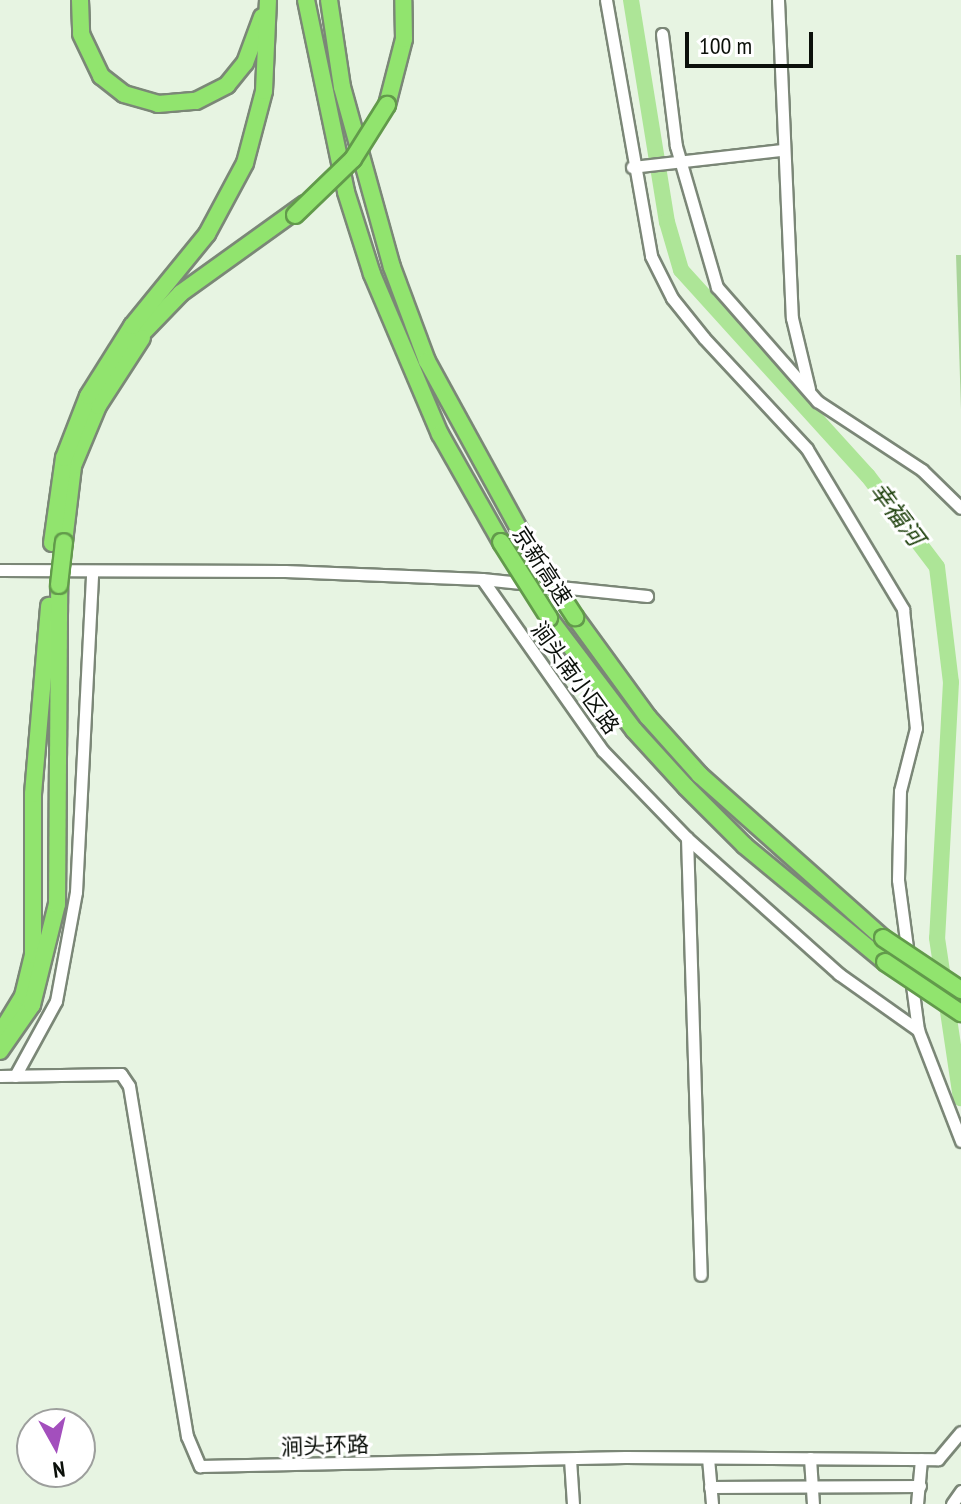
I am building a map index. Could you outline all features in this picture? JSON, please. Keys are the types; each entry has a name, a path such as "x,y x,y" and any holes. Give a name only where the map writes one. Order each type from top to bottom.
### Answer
{"highway":[{"path":"80,0 81,34 101,76 124,94 174,104 213,94 235,76 254,45 266,0"},
{"path":"0,1034 23,996 33,955 33,794 46,691 64,458 88,396 132,326 207,234 245,163 264,91 266,0"},
{"name":"京新高速","path":"306,0 343,178 372,274 440,434 501,542 549,618 634,730 745,846 885,962 961,1013"},
{"name":"京新高速","path":"329,0 342,87 402,294 458,424 526,542 575,617 648,717 700,775 883,938 961,990"},
{"path":"59,543 73,466 98,406 141,339 187,292 295,215 353,159 387,105 404,39 403,0"},
{"path":"59,543 72,464 92,408 137,336 181,293 318,193 346,166 387,105"},
{"path":"0,1051 32,1005 57,904 55,585"}],"street":[{"path":"606,0 632,167 651,256 672,298 807,449 903,609 916,728 900,791 898,880 918,1030 961,1141"},
{"path":"778,0 781,150 792,318 810,393"},
{"path":"662,34 675,163 717,287 810,393 842,421 922,470 961,508"},
{"path":"632,167 781,150"},
{"path":"0,570 482,579 647,596"},
{"path":"15,1076 56,1001 76,892 92,571"},
{"name":"涧头南小区路","path":"482,579 603,751 687,838 839,974 918,1030"},
{"path":"687,838 701,1275"},
{"name":"涧头环路","path":"0,1076 121,1074 129,1086 187,1436 200,1466 570,1459 938,1459 961,1432"},
{"path":"708,1458 712,1504"},
{"path":"810,1458 813,1504"},
{"path":"570,1459 573,1504"},
{"path":"917,1504 921,1459"},
{"path":"710,1487 920,1486"},
{"path":"952,1504 961,1491"}],"green space":[{"path":"956,255 961,255 961,409"}],"waterway":[{"name":"幸福河","path":"631,0 667,222 681,270 868,476 937,567 951,682 937,938 961,1098"}]}
